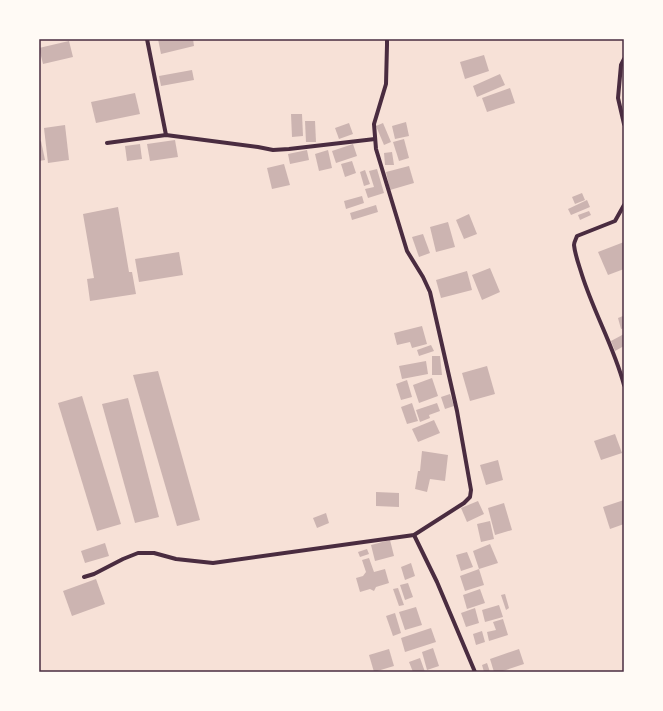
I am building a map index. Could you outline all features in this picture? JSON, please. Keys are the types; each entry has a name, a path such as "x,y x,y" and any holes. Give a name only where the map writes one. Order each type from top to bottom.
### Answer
{"street":[{"path":"147,39 166,135"},
{"path":"84,576 94,574 123,559 138,554 154,553 176,559 213,563 414,535 464,503 470,497 471,490 457,411 430,292 423,277 407,251 376,149 374,124 386,84 387,39"},
{"path":"624,59 620,65 618,98 624,124"},
{"path":"107,143 166,135 273,150 375,139"},
{"path":"624,205 616,221 577,236 574,243 576,255 585,282 598,318 620,369 624,386"},
{"path":"414,535 437,582 476,672"}],"building":[{"path":"158,39 193,39 194,46 161,54"},
{"path":"69,41 73,57 43,64 39,48"},
{"path":"484,55 489,71 465,79 460,62"},
{"path":"192,70 194,80 161,86 159,76"},
{"path":"500,74 505,85 477,97 473,86"},
{"path":"510,88 515,103 487,112 482,98"},
{"path":"135,93 140,114 96,123 91,102"},
{"path":"291,114 302,114 303,136 292,137"},
{"path":"305,121 315,121 316,142 306,142"},
{"path":"406,122 409,136 395,139 392,126"},
{"path":"349,123 353,134 339,139 335,128"},
{"path":"383,123 391,142 384,145 376,126"},
{"path":"65,125 69,160 48,163 44,128"},
{"path":"404,139 409,158 399,161 393,142"},
{"path":"175,140 178,157 150,161 147,144"},
{"path":"41,141 45,160 39,161 39,142"},
{"path":"140,144 142,159 127,161 125,146"},
{"path":"353,144 357,156 336,163 332,151"},
{"path":"307,150 309,160 290,164 288,154"},
{"path":"328,150 332,168 319,171 315,154"},
{"path":"392,152 394,165 385,165 384,153"},
{"path":"352,161 356,173 345,177 341,164"},
{"path":"284,164 290,185 272,189 267,168"},
{"path":"409,166 414,183 390,190 386,172"},
{"path":"377,169 384,193 368,198 365,189 374,187 369,171"},
{"path":"365,170 370,184 364,186 360,172"},
{"path":"582,193 585,200 575,204 572,197"},
{"path":"362,196 364,203 346,209 344,201"},
{"path":"587,200 590,207 571,215 568,209"},
{"path":"376,205 378,212 352,220 350,213"},
{"path":"118,207 129,272 132,272 136,294 90,301 87,279 94,278 83,214"},
{"path":"589,211 591,215 580,220 578,215"},
{"path":"469,214 477,234 464,239 456,220"},
{"path":"448,222 455,247 436,252 430,227"},
{"path":"423,234 430,253 419,257 412,237"},
{"path":"624,242 624,269 608,275 598,252"},
{"path":"179,252 183,275 139,282 135,259"},
{"path":"490,268 500,292 482,300 472,275"},
{"path":"467,271 472,290 441,298 436,280"},
{"path":"623,316 624,328 621,329 618,318"},
{"path":"422,326 427,344 412,348 410,342 397,345 394,333"},
{"path":"624,334 624,346 615,351 611,341"},
{"path":"431,345 434,351 419,356 417,350"},
{"path":"432,356 440,356 442,375 432,375"},
{"path":"426,361 428,374 402,379 399,366"},
{"path":"487,366 495,394 470,401 462,373"},
{"path":"158,371 200,520 177,526 133,375"},
{"path":"432,378 438,396 419,403 413,385"},
{"path":"407,380 412,397 401,400 396,384"},
{"path":"450,394 454,406 445,409 441,397"},
{"path":"82,396 121,524 97,531 58,403"},
{"path":"128,398 159,517 135,523 102,404"},
{"path":"412,403 418,421 407,424 401,407"},
{"path":"437,403 440,411 429,415 430,418 420,422 416,410"},
{"path":"434,420 440,433 418,442 412,429"},
{"path":"615,434 622,453 601,460 594,441"},
{"path":"422,451 448,455 445,481 430,479 427,492 415,489 418,471 420,471"},
{"path":"498,460 503,480 486,485 480,465"},
{"path":"376,492 399,493 399,507 376,506"},
{"path":"624,500 624,524 610,529 603,507"},
{"path":"478,501 484,514 467,522 461,508"},
{"path":"504,503 512,530 495,535 488,508"},
{"path":"326,513 329,523 317,528 313,518"},
{"path":"490,521 494,539 481,542 477,524"},
{"path":"390,540 394,556 375,561 371,545"},
{"path":"105,543 109,556 85,563 81,551"},
{"path":"490,544 498,563 479,569 473,551"},
{"path":"367,549 369,554 360,557 358,552"},
{"path":"467,552 473,567 461,571 456,555"},
{"path":"369,558 374,572 385,569 389,583 376,587 374,591 370,589 360,592 356,578 363,576 366,572 362,560"},
{"path":"411,563 415,576 405,580 401,567"},
{"path":"479,569 484,585 465,591 460,576"},
{"path":"96,579 105,604 72,616 63,591"},
{"path":"408,583 413,597 405,600 400,585"},
{"path":"398,588 404,605 399,606 393,589"},
{"path":"480,589 485,603 467,609 463,595"},
{"path":"505,594 509,608 506,610 501,595"},
{"path":"499,605 503,617 485,622 482,610"},
{"path":"416,607 422,625 405,630 399,612"},
{"path":"475,608 479,623 466,627 461,613"},
{"path":"395,613 401,633 393,636 386,616"},
{"path":"503,619 508,635 489,641 487,632 496,630 493,622"},
{"path":"431,628 436,642 405,652 401,638"},
{"path":"482,631 485,642 476,645 473,634"},
{"path":"433,648 439,666 427,670 422,652"},
{"path":"389,649 394,666 374,672 369,655"},
{"path":"519,649 524,664 500,672 494,672 490,659"},
{"path":"420,658 425,672 413,672 409,662"},
{"path":"487,663 490,672 484,672 482,665"}]}
